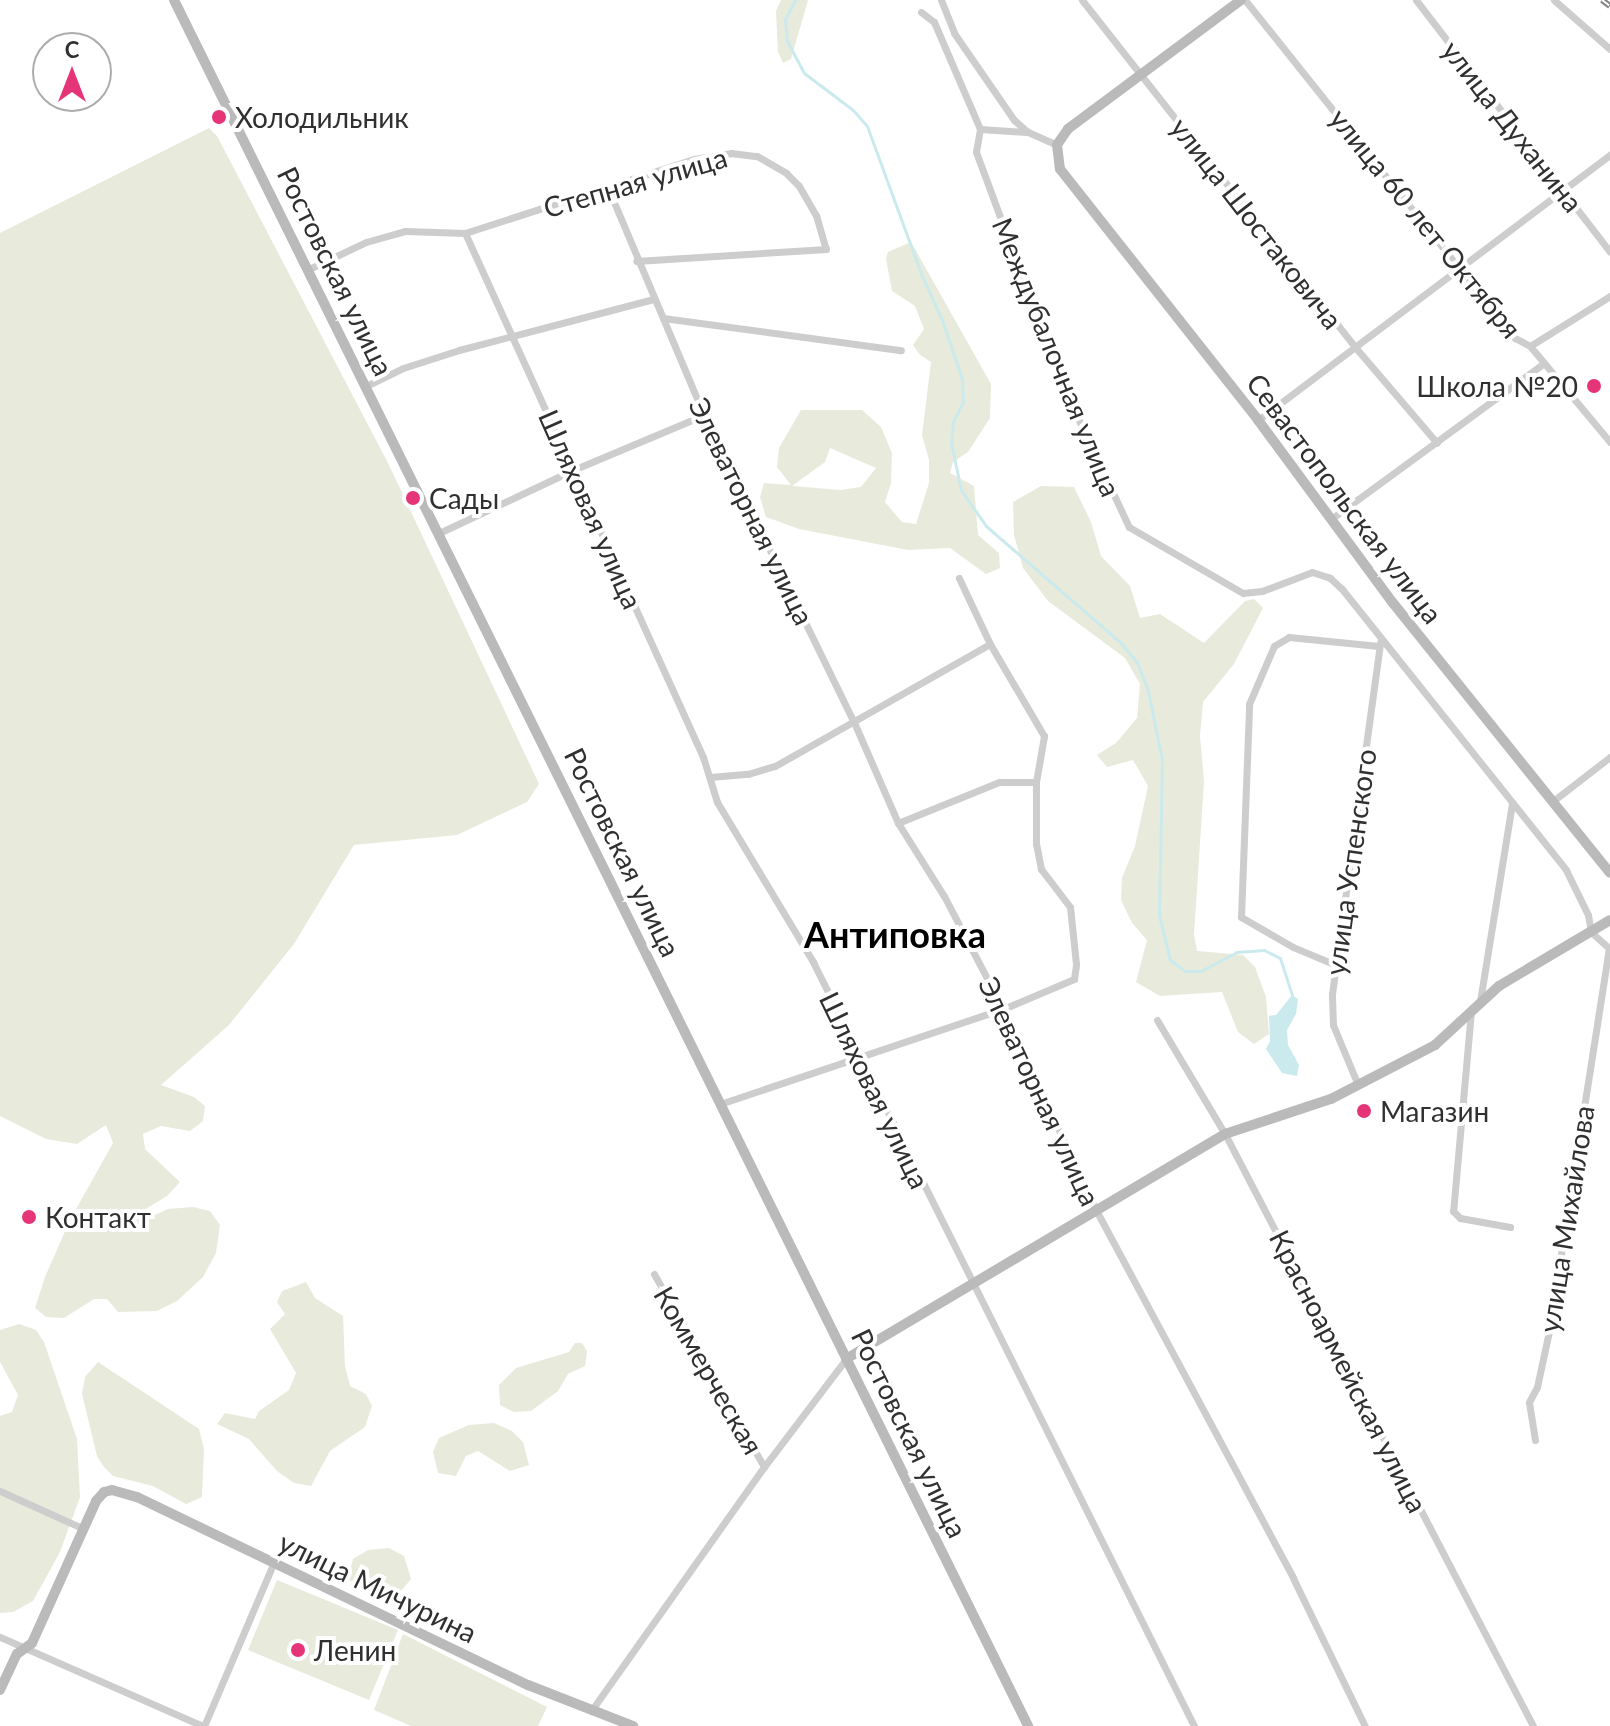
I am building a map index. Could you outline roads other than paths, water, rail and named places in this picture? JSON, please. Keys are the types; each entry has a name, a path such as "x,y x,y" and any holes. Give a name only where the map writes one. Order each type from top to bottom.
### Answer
{"street":[{"name":"Ростовская улица","path":"174,0 1028,1726"},
{"path":"941,0 954,33 1014,120 1028,132 1057,145 1075,123 1243,0"},
{"name":"улица Шостаковича","path":"1082,0 1355,347 1437,443"},
{"name":"улица 60 лет Октября","path":"1243,0 1515,338 1530,346 1610,442"},
{"name":"улица Духанина","path":"1416,0 1610,252"},
{"path":"1554,0 1610,49"},
{"path":"921,12 934,22 980,129 1028,132"},
{"name":"Междубалочная улица","path":"980,129 976,152 1045,339 1073,409 1129,527 1243,593 1262,591 1301,574 1320,573 1342,589 1380,636"},
{"name":"Севастопольская улица","path":"1057,145 1058,162 1068,181 1258,420 1393,603 1610,873"},
{"name":"Степная улица","path":"307,270 366,242 405,231 465,233 694,159 746,152 786,173 799,186 816,215 826,249 636,261"},
{"path":"1258,420 1610,155"},
{"name":"Элеваторная улица","path":"608,188 636,261 704,415 853,720 898,823 944,896 1003,1009 1096,1210 1293,1578 1365,1726"},
{"name":"Шляховая улица","path":"465,233 710,777 728,825 813,962 1194,1726"},
{"path":"1530,346 1610,296"},
{"path":"366,386 403,368 511,334 654,299"},
{"path":"663,318 901,350"},
{"path":"1331,519 1544,363"},
{"path":"439,533 573,470 704,415"},
{"path":"720,1104 1003,1009 1070,982 1076,972 1070,907 1041,869 1036,844 1036,782 1044,743 1042,729 990,644 959,578"},
{"path":"1380,636 1566,870 1588,915 1591,932 1610,948"},
{"name":"улица Успенского","path":"1358,1085 1333,1025 1336,965 1380,636"},
{"path":"1336,965 1293,947 1241,917 1249,704 1274,646 1289,637 1379,646"},
{"path":"710,777 748,774 775,766 990,644"},
{"path":"1553,801 1610,757"},
{"path":"898,823 999,782 1036,782"},
{"path":"1480,1001 1512,803"},
{"path":"591,1711 764,1467 846,1359 1225,1134 1331,1099 1435,1045 1499,986 1610,920"},
{"name":"улица Михайлова","path":"1535,1440 1529,1402 1537,1387 1549,1331 1610,948"},
{"path":"1471,1011 1453,1211 1460,1218 1510,1227"},
{"name":"Красноармейская улица","path":"1157,1020 1225,1134 1533,1726"},
{"name":"Коммерческая","path":"654,1274 764,1467"},
{"path":"0,1491 84,1529 32,1643 13,1661 0,1690"},
{"name":"улица Мичурина","path":"84,1529 96,1501 104,1492 121,1491 403,1628 591,1711 633,1726"},
{"path":"0,1637 203,1726 273,1564"}],"water":[{"path":"1292,995 1298,999 1296,1014 1287,1030 1288,1045 1299,1065 1297,1076 1282,1073 1266,1049 1270,1041 1269,1016 1276,1015"}],"waterway":[{"path":"795,0 785,20 787,41 804,73 853,110 867,126 962,379 963,402 953,422 951,443 961,490 986,526 1120,642 1137,662 1148,691 1162,760 1159,915 1170,960 1185,971 1201,971 1236,952 1264,950 1280,958 1292,995"}],"railway":[{"path":"1602,0 1610,6"}],"place":[{"name":"Холодильник","path":"219,117"},
{"name":"Школа №20","path":"1594,386"},
{"name":"Сады","path":"413,498"},
{"name":"Магазин","path":"1364,1111"},
{"name":"Контакт","path":"29,1217"},
{"name":"Ленин","path":"298,1650"}],"district":[{"name":"Антиповка","path":"895,935"}]}
